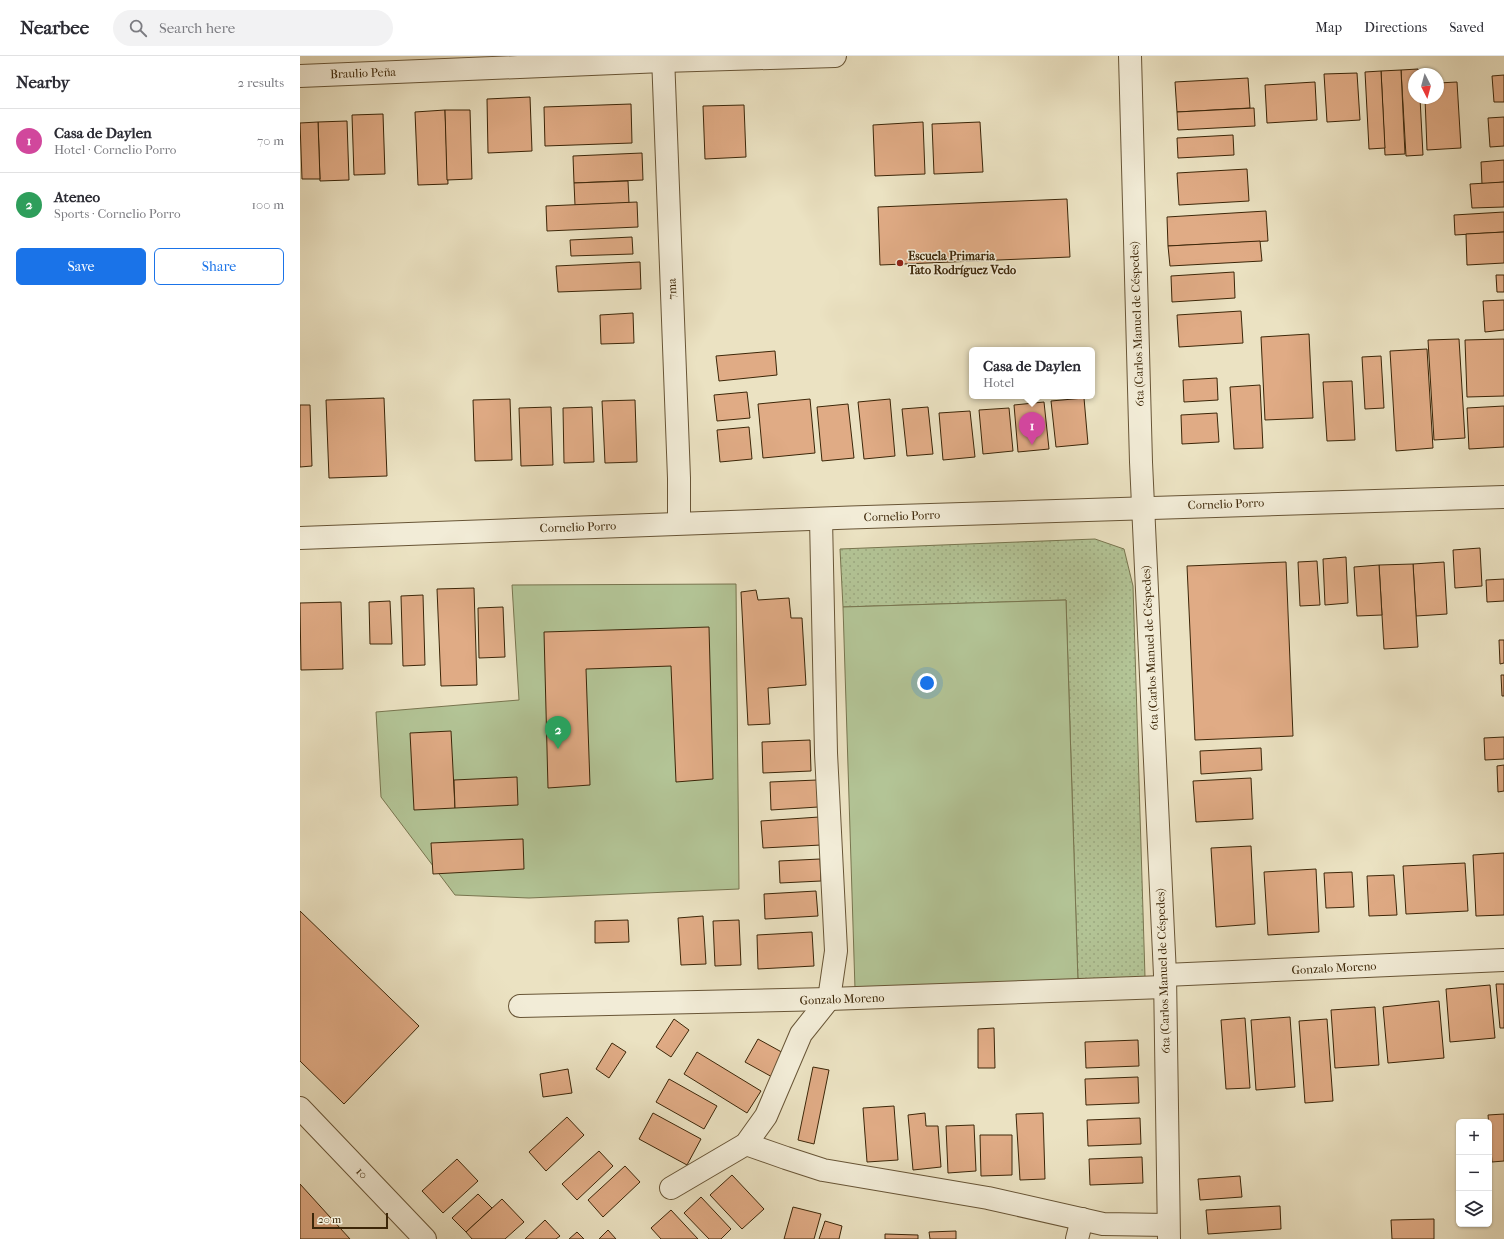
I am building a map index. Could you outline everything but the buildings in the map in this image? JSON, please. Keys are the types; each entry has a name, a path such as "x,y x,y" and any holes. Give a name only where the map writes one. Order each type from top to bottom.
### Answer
{"street":[{"name":"Braulio Peña","path":"300,76 663,59 835,56"},
{"name":"6ta (Carlos Manuel de Céspedes)","path":"1130,56 1141,462 1165,981 1169,1232"},
{"name":"7ma","path":"663,59 679,478 679,522"},
{"name":"Cornelio Porro","path":"300,538 679,522 822,519 1144,507 1504,497"},
{"path":"671,1188 746,1144 766,1116 801,1034 829,999 836,951 826,753 822,519"},
{"name":"Gonzalo Moreno","path":"520,1006 829,999 1165,981 1504,960"},
{"name":"10","path":"300,1108 425,1239"},
{"path":"746,1144 823,1170 988,1198 1079,1229 1103,1224 1169,1232"}],"green space":[{"path":"1095,539 1124,549 1133,586 1145,977 1078,982 1066,600 843,607 840,549"},
{"path":"736,584 739,889 529,898 455,895 381,797 376,712 519,700 512,585"},
{"path":"1066,600 1078,982 855,989 843,607"}],"place":[{"name":"Escuela Primaria Tato Rodríguez Vedo","path":"900,263"},
{"name":"Casa de Daylen","path":"1032,445"},
{"name":"Ateneo","path":"558,749"}]}
